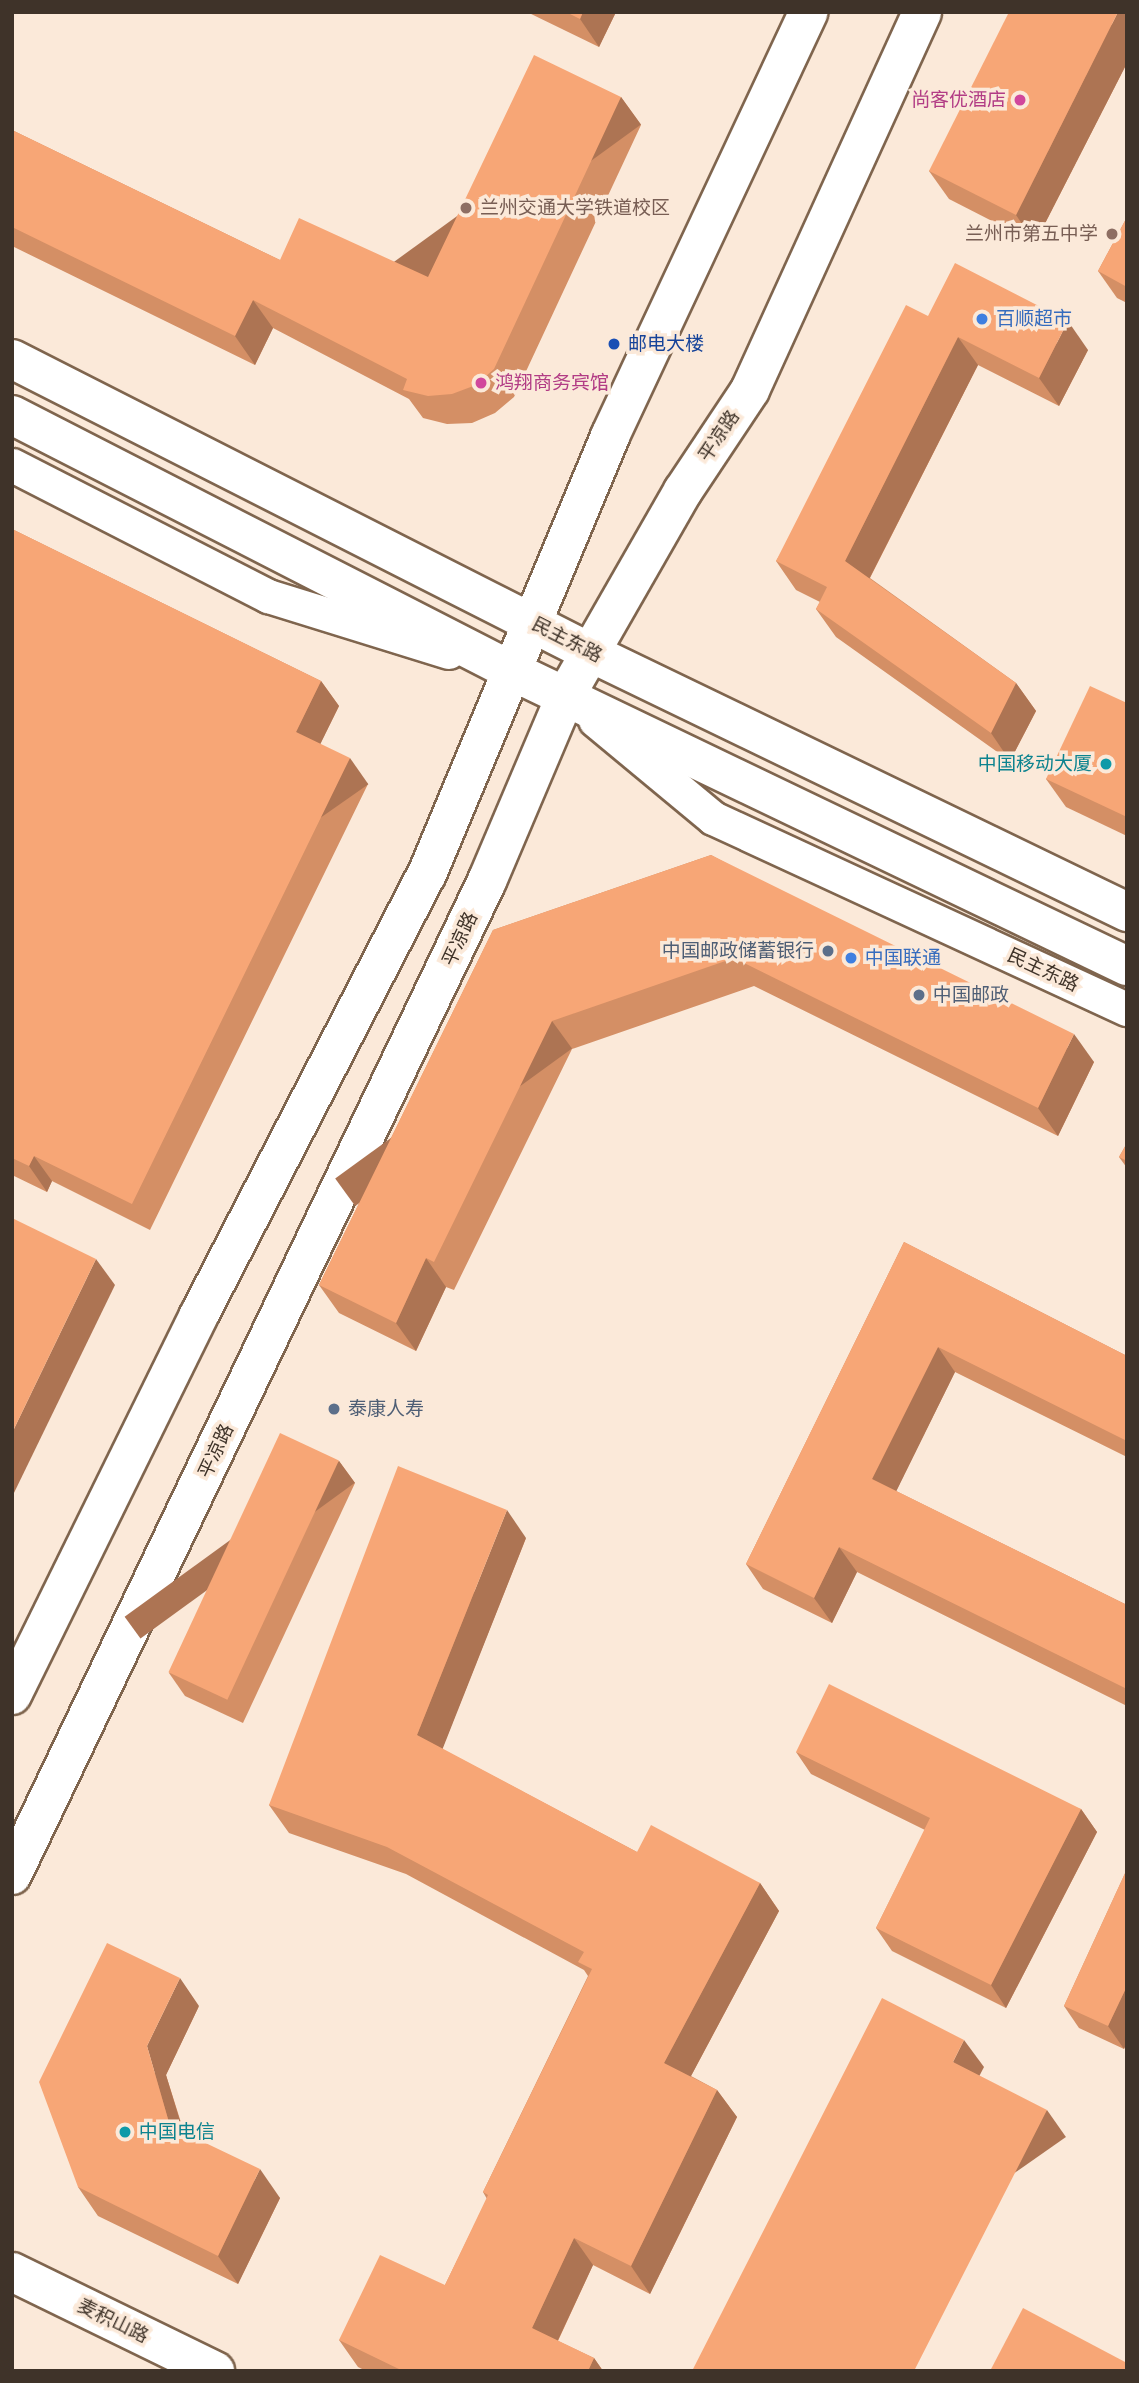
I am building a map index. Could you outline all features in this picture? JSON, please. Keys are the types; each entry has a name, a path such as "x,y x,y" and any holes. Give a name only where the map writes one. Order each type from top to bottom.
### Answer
{"street":[{"path":"12,1695 199,1315 427,874 610,436 809,12"},
{"name":"平凉路","path":"12,1875 487,880 566,695 683,491 750,390 922,12"},
{"name":"民主东路","path":"12,359 589,652 1127,912"},
{"name":"民主东路","path":"12,415 512,671 1127,966"},
{"name":"民主东路","path":"12,465 268,596 512,671"},
{"name":"民主东路","path":"566,695 713,818 1127,1009"},
{"name":"麦积山路","path":"12,2272 215,2371"}],"building":[{"path":"566,12 583,12 580,19"},
{"path":"1009,12 1118,12 1016,215 929,171"},
{"path":"534,55 621,97 494,369 476,385 452,394 428,396 403,390 407,379 253,300 235,336 12,227 12,130 280,260 299,218 428,277"},
{"path":"1127,217 1127,287 1098,271"},
{"path":"955,263 1068,321 1039,378 958,337 845,561 1016,683 991,733 816,609 827,587 776,561 906,305 928,316"},
{"path":"12,529 321,681 296,732 350,758 132,1204 34,1156 29,1166 12,1158"},
{"path":"1090,686 1127,703 1127,817 1046,779"},
{"path":"711,855 1074,1034 1038,1108 734,958 552,1021 434,1262 426,1258 396,1323 319,1285 493,930"},
{"path":"1127,1143 1127,1161 1119,1157"},
{"path":"12,1218 96,1259 12,1433"},
{"path":"904,1242 1127,1356 1127,1441 938,1347 872,1479 1127,1605 1127,1689 839,1547 814,1598 746,1564"},
{"path":"280,1433 339,1460 227,1700 168,1672"},
{"path":"398,1466 507,1510 417,1735 637,1852 651,1825 760,1883 664,2063 717,2090 631,2266 574,2238 532,2328 594,2358 588,2371 403,2371 339,2340 380,2255 445,2285 488,2195 483,2192 592,1969 578,1962 584,1952 387,1847 269,1805"},
{"path":"829,1684 1081,1809 991,1985 876,1928 930,1818 796,1752"},
{"path":"1127,1869 1127,1986 1108,2026 1064,2006"},
{"name":"中国电信","path":"107,1943 180,1978 147,2046 170,2126 260,2169 218,2256 78,2187 39,2082"},
{"path":"882,1998 964,2040 953,2062 1047,2110 914,2371 692,2371"},
{"path":"1023,2308 1127,2363 1127,2371 990,2371"}],"place":[{"name":"尚客优酒店","path":"1020,100"},
{"name":"兰州交通大学铁道校区","path":"466,208"},
{"name":"兰州市第五中学","path":"1112,234"},
{"name":"百顺超市","path":"982,319"},
{"name":"邮电大楼","path":"614,344"},
{"name":"鸿翔商务宾馆","path":"481,383"},
{"name":"中国移动大厦","path":"1106,764"},
{"name":"中国邮政储蓄银行","path":"828,951"},
{"name":"中国联通","path":"851,958"},
{"name":"中国邮政","path":"919,995"},
{"name":"泰康人寿","path":"334,1409"},
{"name":"中国电信","path":"125,2132"}]}
